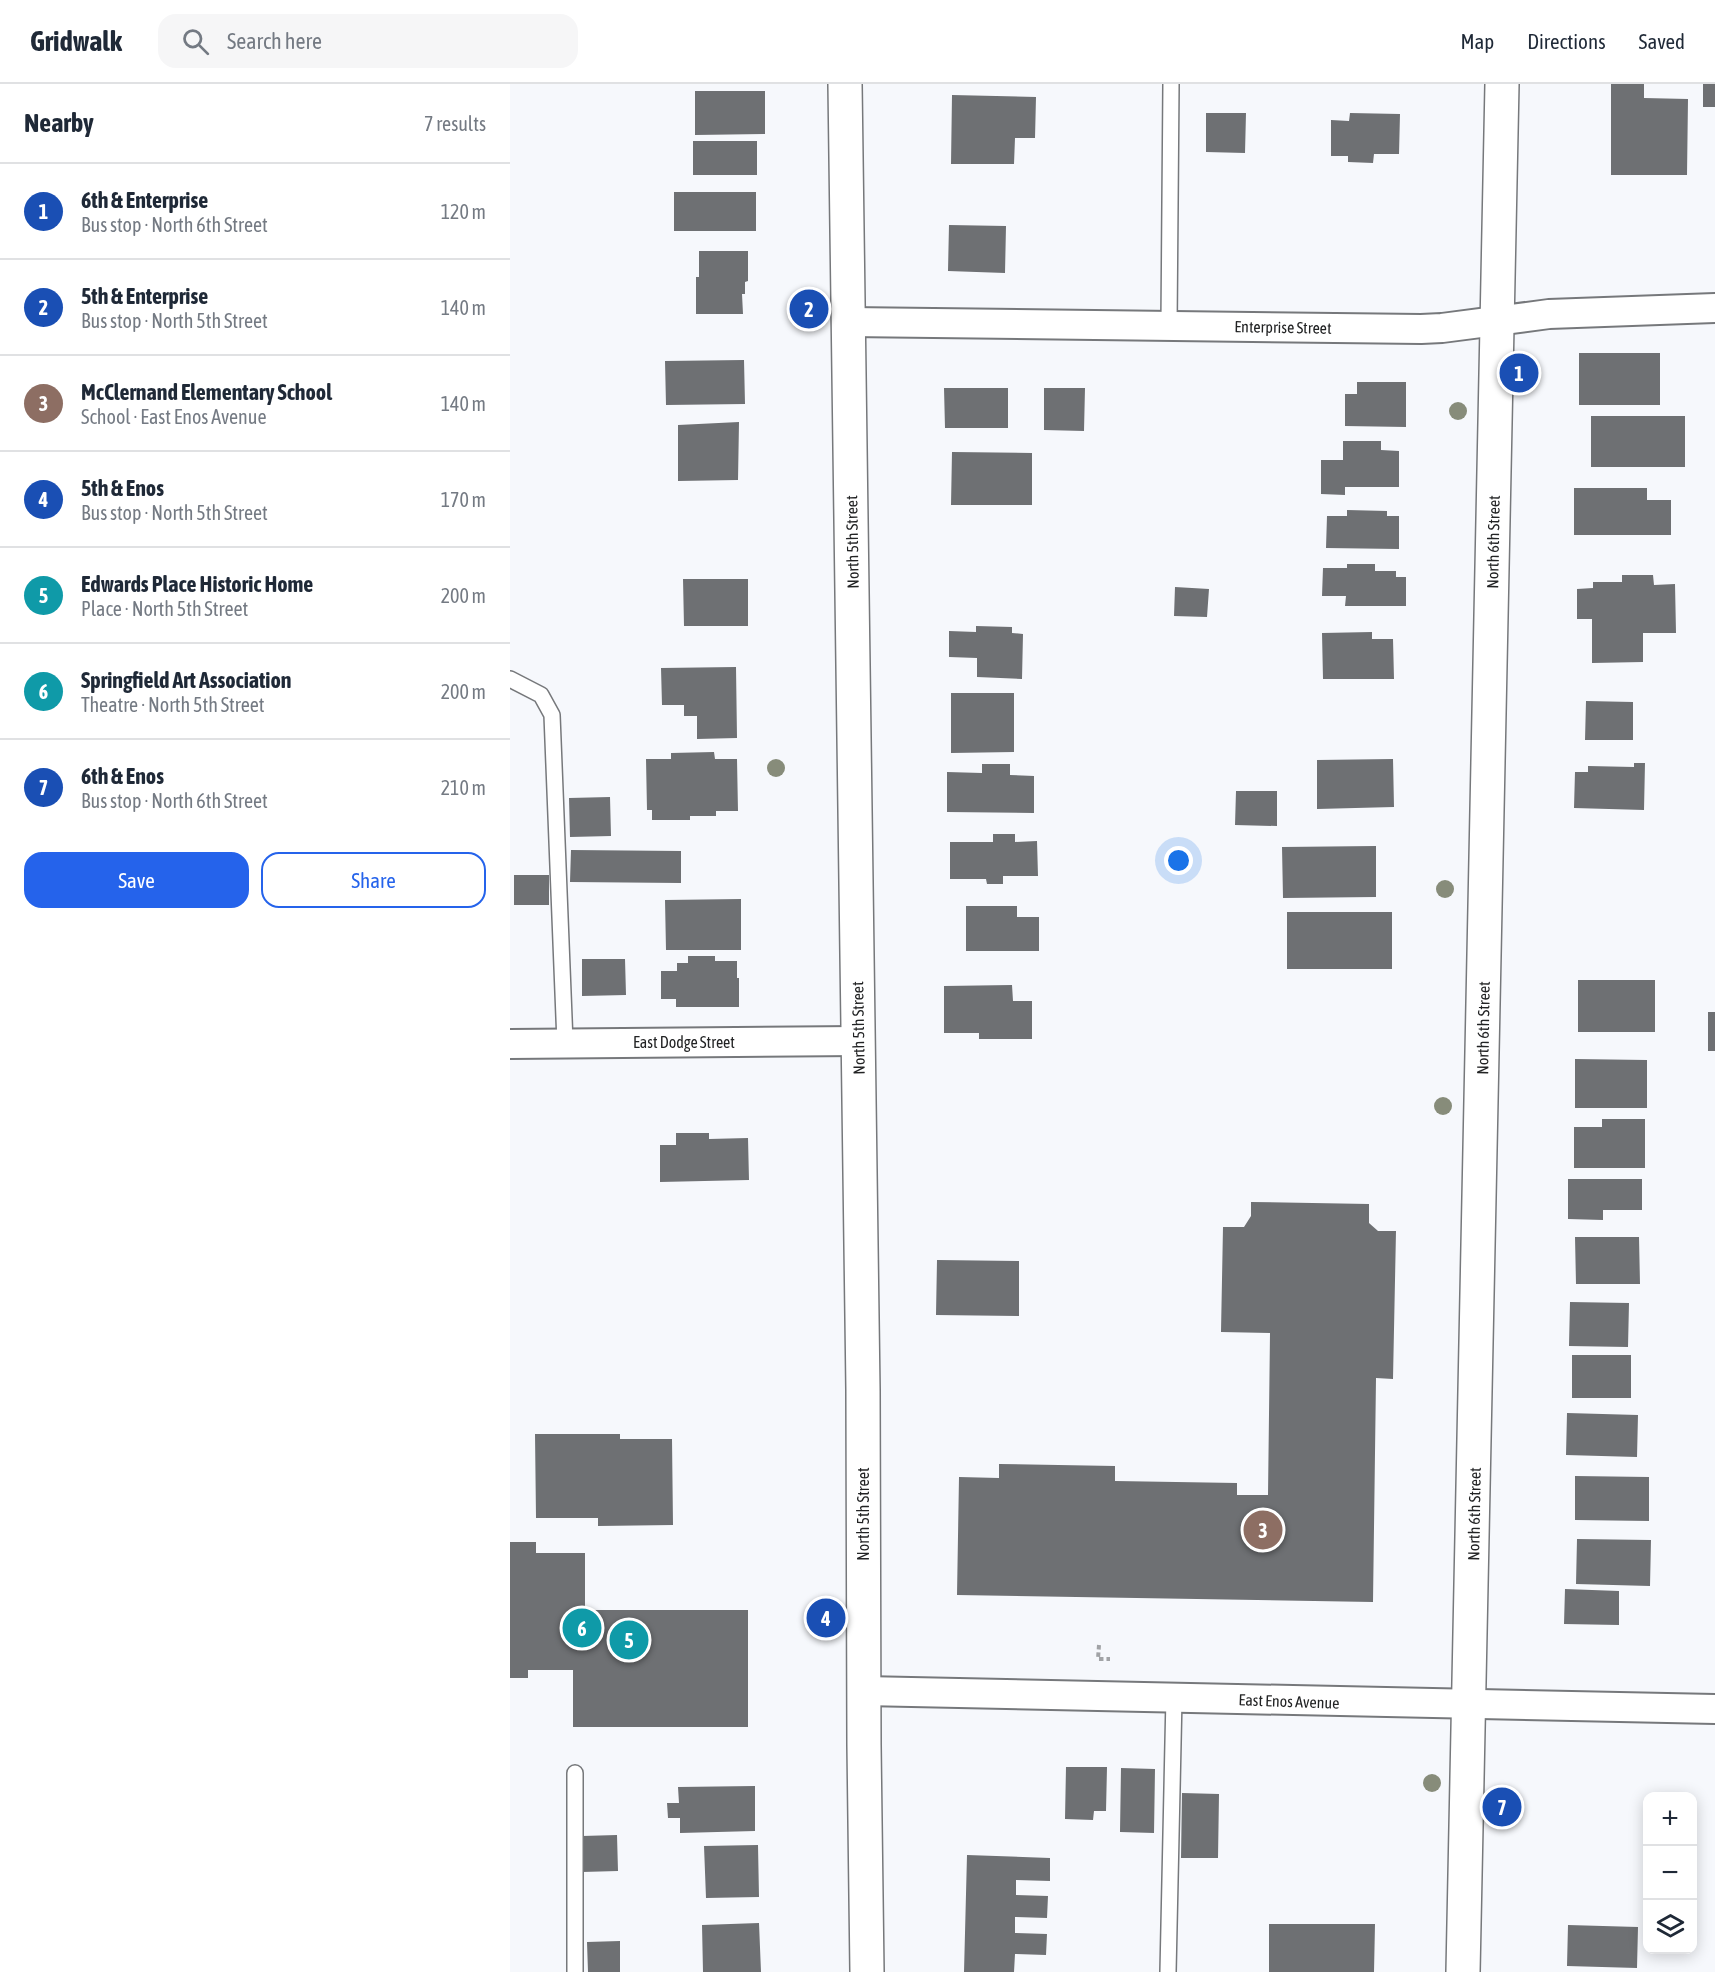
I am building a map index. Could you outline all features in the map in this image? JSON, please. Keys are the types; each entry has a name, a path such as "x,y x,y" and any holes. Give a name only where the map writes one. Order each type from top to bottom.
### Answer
{"main road":[{"name":"North 5th Street","path":"845,84 863,1390 867,1972"},
{"name":"North 6th Street","path":"1463,1972 1502,84"}],"street":[{"name":"Enterprise Street","path":"849,322 1421,329 1558,313 1715,308"},
{"name":"East Dodge Street","path":"510,1044 858,1041"},
{"name":"East Enos Avenue","path":"864,1691 1715,1709"}],"lane":[{"path":"1169,325 1171,84"},
{"path":"510,679 541,695 552,715 565,1043"},
{"path":"1168,1972 1174,1697"},
{"path":"575,1773 575,1972"}],"path":[{"path":"1099,1645 1098,1659 1110,1659"}],"building":[{"path":"1611,84 1644,84 1644,98 1688,99 1687,175 1611,175"},
{"path":"1703,84 1715,84 1715,107 1703,107"},
{"path":"695,91 765,91 765,134 695,135"},
{"path":"952,95 1036,97 1035,138 1015,138 1014,164 951,164"},
{"path":"1206,113 1246,113 1245,153 1206,152"},
{"path":"1350,113 1400,114 1399,154 1374,154 1373,163 1348,162 1348,156 1331,156 1331,120 1349,121"},
{"path":"693,141 757,141 757,175 693,175"},
{"path":"674,192 756,192 756,231 674,231"},
{"path":"949,225 1006,226 1005,273 948,271"},
{"path":"699,251 748,251 748,281 745,282 745,294 742,294 743,314 696,314"},
{"path":"1579,353 1660,353 1660,405 1579,405"},
{"path":"744,360 745,404 666,405 665,361"},
{"path":"1357,382 1406,382 1406,427 1345,426 1345,394 1357,394"},
{"path":"944,388 1008,388 1008,428 945,428"},
{"path":"1044,388 1085,388 1084,431 1044,430"},
{"path":"1591,416 1685,416 1685,467 1591,467"},
{"path":"739,422 738,480 678,481 678,425"},
{"path":"1343,441 1381,441 1381,450 1399,451 1399,487 1345,487 1345,495 1321,494 1321,460 1343,460"},
{"path":"952,452 1032,453 1032,505 951,505"},
{"path":"1574,488 1647,488 1647,500 1671,500 1671,535 1574,535"},
{"path":"1347,510 1387,511 1387,516 1399,516 1399,549 1326,548 1327,516 1347,516"},
{"path":"1347,564 1375,564 1375,571 1396,571 1396,577 1406,577 1406,606 1345,606 1346,596 1322,596 1323,568 1347,568"},
{"path":"1622,575 1653,575 1654,585 1675,584 1676,633 1643,633 1643,662 1592,663 1592,619 1577,619 1577,589 1593,588 1593,582 1622,582"},
{"path":"683,579 748,579 748,626 684,626"},
{"path":"1175,587 1209,589 1207,617 1174,616"},
{"path":"976,626 1012,627 1012,633 1023,634 1022,679 977,677 977,658 949,657 949,631 976,632"},
{"path":"1372,632 1372,639 1393,639 1394,679 1323,679 1322,633"},
{"path":"736,667 737,738 697,739 697,716 684,716 684,705 662,705 661,668"},
{"path":"951,693 1014,693 1014,752 951,753"},
{"path":"1586,701 1633,702 1633,740 1585,740"},
{"path":"714,752 715,759 737,759 738,811 716,811 716,816 690,816 690,820 652,820 652,810 647,810 646,759 671,759 671,753"},
{"path":"1393,759 1394,807 1317,809 1317,760"},
{"path":"1634,763 1645,763 1644,810 1574,808 1575,772 1588,772 1588,766 1634,767"},
{"path":"982,764 1010,764 1010,775 1034,776 1034,813 947,812 947,772 982,773"},
{"path":"1236,791 1277,791 1277,826 1235,825"},
{"path":"610,797 611,836 570,837 569,798"},
{"path":"993,834 1015,834 1015,842 1037,841 1038,876 1003,876 1003,884 987,884 986,879 950,879 950,842 993,842"},
{"path":"1376,846 1376,897 1283,898 1282,847"},
{"path":"571,850 681,851 681,883 570,882"},
{"path":"514,875 549,875 549,905 514,905"},
{"path":"741,899 741,950 666,950 665,900"},
{"path":"966,906 1017,906 1017,917 1039,917 1039,951 966,951"},
{"path":"1287,912 1392,912 1392,969 1287,969"},
{"path":"688,956 715,956 715,961 737,961 739,1007 676,1007 676,999 661,999 661,971 677,971 677,963 688,963"},
{"path":"582,959 625,959 626,995 582,996"},
{"path":"1578,980 1655,980 1655,1032 1578,1032"},
{"path":"1012,985 1013,1001 1032,1001 1032,1039 979,1039 979,1033 944,1033 944,986"},
{"path":"1708,1012 1715,1012 1715,1051 1708,1051"},
{"path":"1575,1059 1647,1060 1647,1108 1575,1108"},
{"path":"1602,1119 1645,1119 1645,1168 1574,1168 1574,1127 1602,1127"},
{"path":"676,1133 709,1133 709,1139 748,1138 749,1180 660,1182 660,1145 676,1145"},
{"path":"1568,1179 1642,1179 1642,1210 1603,1210 1603,1220 1568,1219"},
{"path":"1251,1202 1369,1204 1369,1223 1378,1231 1396,1231 1393,1379 1376,1378 1373,1602 957,1595 959,1477 999,1478 999,1464 1115,1466 1115,1481 1237,1483 1237,1495 1268,1495 1270,1333 1221,1332 1223,1227 1244,1227 1251,1216"},
{"path":"1575,1237 1639,1237 1640,1284 1576,1284"},
{"path":"937,1260 1019,1261 1019,1316 936,1315"},
{"path":"1570,1302 1629,1303 1628,1347 1569,1346"},
{"path":"1572,1355 1631,1355 1631,1398 1572,1398"},
{"path":"1567,1413 1638,1415 1637,1457 1566,1455"},
{"path":"535,1434 620,1434 620,1439 672,1439 673,1525 598,1526 598,1518 536,1518"},
{"path":"1575,1476 1649,1477 1649,1521 1575,1520"},
{"path":"1577,1539 1651,1540 1650,1586 1576,1584"},
{"path":"510,1542 536,1542 536,1553 585,1553 585,1610 748,1610 748,1727 573,1727 573,1670 528,1670 528,1678 510,1678"},
{"path":"1565,1589 1619,1591 1619,1625 1564,1624"},
{"path":"1066,1767 1107,1767 1106,1811 1094,1811 1093,1820 1065,1819"},
{"path":"1121,1768 1155,1769 1154,1833 1120,1832"},
{"path":"755,1786 755,1831 680,1833 680,1818 668,1818 667,1803 679,1803 678,1787"},
{"path":"1182,1793 1219,1794 1218,1858 1181,1858"},
{"path":"617,1835 618,1871 582,1872 582,1836"},
{"path":"758,1845 759,1897 706,1898 704,1846"},
{"path":"967,1855 1050,1858 1050,1881 1016,1880 1016,1895 1048,1896 1047,1918 1015,1917 1015,1933 1047,1934 1046,1955 1015,1954 1014,1972 964,1972"},
{"path":"759,1923 761,1972 703,1972 702,1925"},
{"path":"1269,1924 1375,1924 1374,1972 1269,1972"},
{"path":"1568,1925 1638,1927 1637,1968 1567,1966"},
{"path":"620,1941 620,1972 588,1972 587,1942"}],"place":[{"name":"5th & Enterprise","path":"809,309"},
{"name":"6th & Enterprise","path":"1519,373"},
{"name":"McClernand Elementary School","path":"1263,1530"},
{"name":"5th & Enos","path":"826,1618"},
{"name":"Springfield Art Association","path":"582,1628"},
{"name":"Edwards Place Historic Home","path":"629,1640"},
{"name":"6th & Enos","path":"1502,1807"}]}
